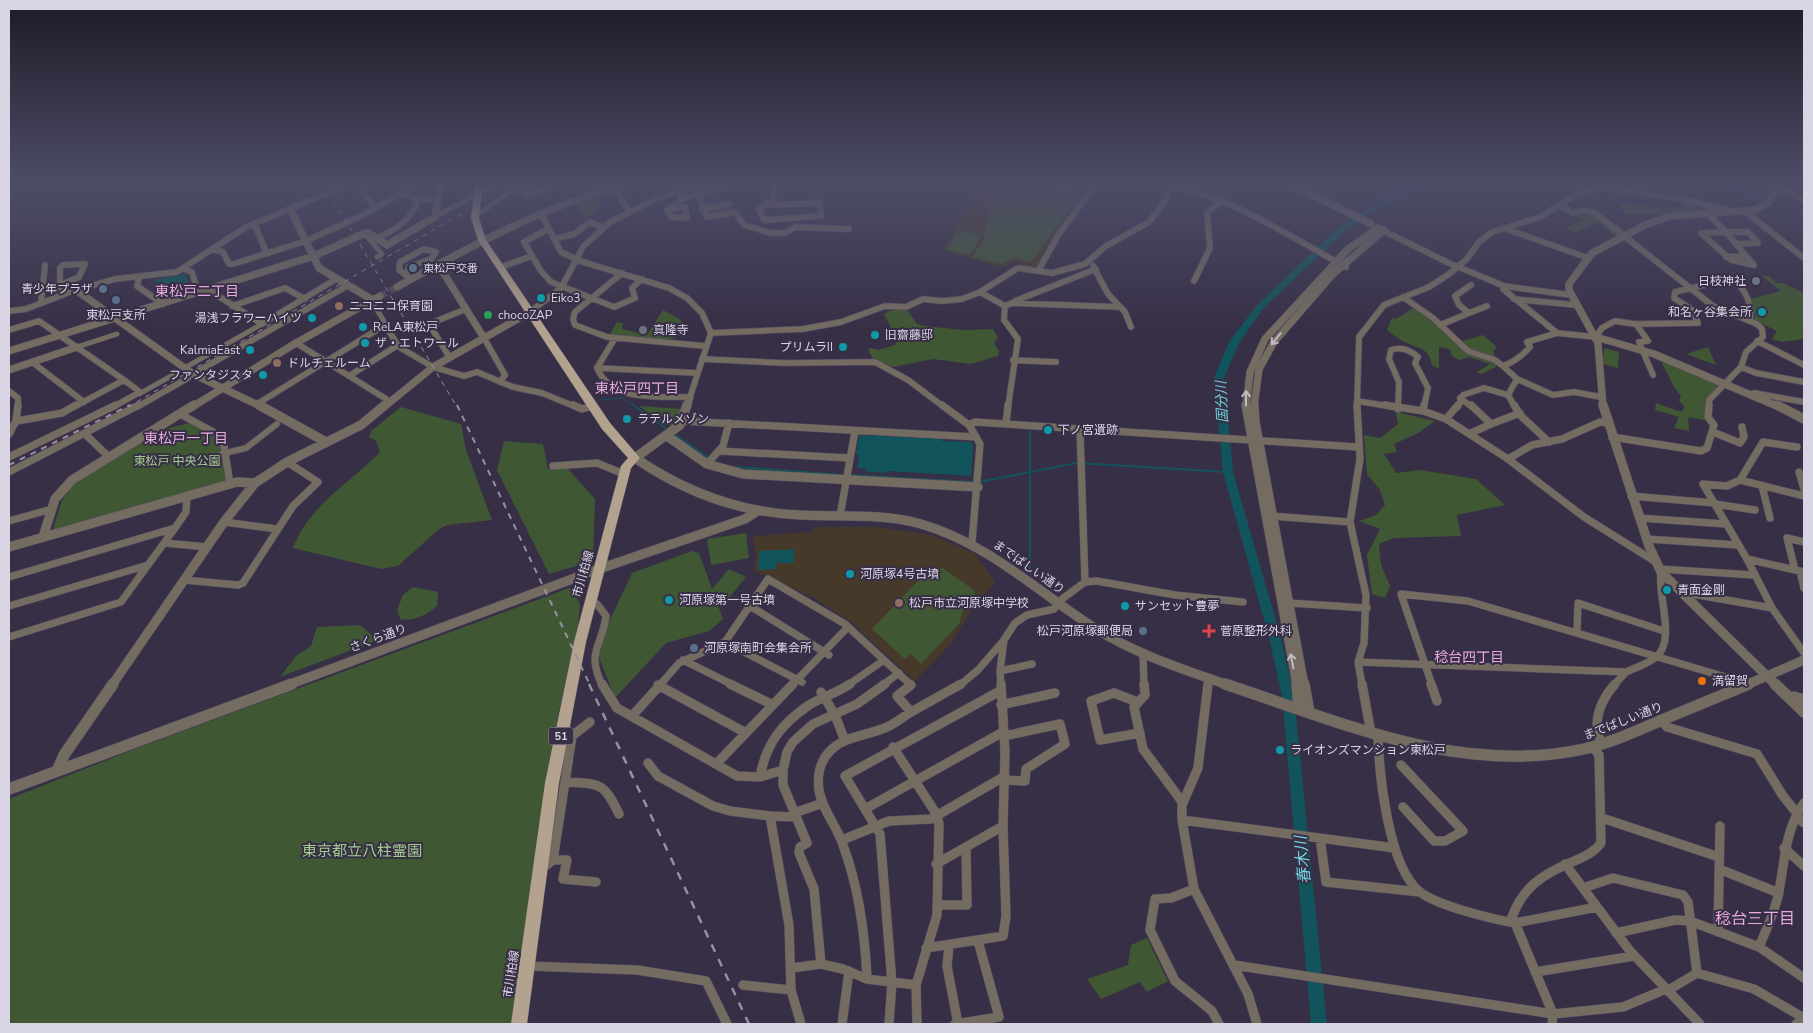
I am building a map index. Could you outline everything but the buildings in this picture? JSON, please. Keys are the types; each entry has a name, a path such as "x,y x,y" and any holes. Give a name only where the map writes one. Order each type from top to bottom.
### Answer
{"main road":[{"path":"480,232 482,240 606,426 635,458"},
{"name":"市川柏線","path":"519,1024 527,966 547,863 554,775 598,569 626,466 635,458"}],"street":[{"path":"9,312 115,279 170,274 184,269 236,232"},
{"path":"258,232 267,254"},
{"path":"302,232 321,270 375,300 384,321"},
{"path":"212,249 223,252 229,264 267,254 306,241 324,232"},
{"path":"376,238 387,232"},
{"path":"9,351 314,256 364,234 369,233 388,245 409,232"},
{"path":"396,287 408,277 438,264 498,232"},
{"path":"541,232 525,239 524,242 547,280 614,307 635,298 636,296 632,288 642,279"},
{"path":"550,232 562,252 677,292 695,302 706,316 711,333 705,346 683,421 670,434 635,458 658,474 694,493 756,512"},
{"path":"554,239 576,232"},
{"path":"58,769 64,755 184,580 224,522 255,483 287,462 361,425 433,367 530,312 552,297 562,286 576,258 593,235 597,232"},
{"path":"765,232 774,235 787,232"},
{"path":"1038,271 1059,232"},
{"path":"711,333 803,329 841,322 885,306 906,307 924,299 954,300 980,292 1008,276 1015,269 1022,268 1052,273 1085,264 1106,246 1131,232"},
{"path":"1194,281 1210,248 1209,232"},
{"path":"1280,232 1338,263"},
{"path":"1301,710 1251,439 1254,398 1262,361 1271,346 1338,263 1359,248 1373,232"},
{"path":"1389,232 1459,267 1504,286 1571,295"},
{"path":"1420,892 1408,876 1395,848 1382,798 1375,734 1358,662 1364,643 1367,608 1350,522 1359,470 1357,401 1359,337 1384,305 1429,287 1459,267 1485,237 1494,232"},
{"path":"1518,232 1588,258"},
{"path":"1611,437 1701,451 1707,448 1714,425 1708,417 1709,400 1741,367 1746,352 1763,338 1763,334 1757,324 1718,309 1619,232"},
{"path":"1596,337 1589,330 1576,305 1571,295 1569,284 1592,253 1631,232"},
{"path":"1726,233 1754,265 1739,265 1726,257 1700,233 1743,232"},
{"path":"1736,244 1758,243 1748,232"},
{"path":"1771,232 1804,258"},
{"path":"364,234 368,236 382,254 377,257"},
{"path":"424,249 428,249 436,254 425,261 408,267 398,266 400,262 424,249"},
{"path":"501,268 532,256"},
{"path":"1726,257 1745,256"},
{"path":"59,285 79,277 85,264 63,264 60,268 59,285 60,295"},
{"path":"438,264 506,375 500,382"},
{"path":"1085,264 1096,269 1108,294 1120,306 1131,327"},
{"path":"41,303 45,265"},
{"path":"398,266 402,274 408,277"},
{"path":"408,267 408,277"},
{"path":"184,269 192,272 198,293"},
{"path":"1005,306 1096,269"},
{"path":"622,273 575,312 573,319 575,325 615,338 705,346"},
{"path":"139,277 137,286 163,304"},
{"path":"1552,1024 1553,1014 1512,917 1522,892 1542,875 1585,856 1600,846 1602,818 1596,718 1615,681 1626,672 1656,657 1661,652 1664,642 1659,568 1631,496 1607,423 1601,397 1596,337 1598,331 1611,322 1621,320 1636,324 1646,322 1676,326 1698,323 1692,310 1674,298 1677,291 1693,289 1733,278 1741,286 1749,300 1752,314 1750,320"},
{"path":"188,366 305,299 336,279"},
{"path":"1469,313 1459,305 1455,296 1471,285"},
{"path":"9,472 85,434 347,286"},
{"path":"1504,286 1503,289 1514,299 1557,333"},
{"path":"232,306 285,288 305,299"},
{"path":"209,290 262,324"},
{"path":"73,291 190,376 326,442"},
{"path":"980,292 1005,306"},
{"path":"1403,297 1440,325 1468,351 1495,360 1517,378 1553,395 1574,392 1601,397"},
{"path":"1514,299 1576,305"},
{"path":"43,537 57,496 64,487 109,457 296,343 375,300"},
{"path":"1012,302 1120,306"},
{"path":"1005,306 1004,320 1018,339 1013,360 1006,424"},
{"path":"1440,325 1487,306"},
{"path":"450,358 429,324 466,309"},
{"path":"9,330 39,321 124,380 140,392 139,394"},
{"path":"1636,324 1648,341 1639,342 1653,374"},
{"path":"257,404 383,325 386,325 402,350 433,367 464,376 477,372 500,382 542,393 582,409 593,406"},
{"path":"1503,366 1515,361 1525,352 1530,346 1527,342 1557,333 1596,337 1642,350 1804,419"},
{"path":"9,370 117,334"},
{"path":"597,368 615,338"},
{"path":"1757,341 1804,365"},
{"path":"296,343 391,402"},
{"path":"349,376 398,345"},
{"path":"1398,409 1399,382 1389,359 1391,350 1398,347 1413,352 1418,357 1415,363 1428,388 1423,411"},
{"path":"702,359 786,363 875,362 908,380 969,425 980,444 972,543"},
{"path":"1013,360 1056,362"},
{"path":"32,362 84,402"},
{"path":"1741,367 1756,373 1804,382"},
{"path":"597,368 697,373"},
{"path":"597,368 608,384 619,392 690,397"},
{"path":"9,457 139,394 173,375"},
{"path":"1508,395 1517,378"},
{"path":"17,422 62,413 124,380"},
{"path":"1446,419 1456,410 1462,394 1484,388 1508,395 1520,414 1548,442"},
{"path":"219,390 257,404 296,427"},
{"path":"9,391 18,398 17,422 9,434"},
{"path":"1751,395 1754,393 1804,402"},
{"path":"1460,398 1466,401 1491,424"},
{"path":"1357,401 1398,409 1423,411 1446,419 1471,433 1584,517 1659,568 1679,591 1804,712"},
{"path":"180,414 223,440 223,454 230,484"},
{"path":"1471,433 1520,414"},
{"path":"683,421 976,437"},
{"path":"969,425 975,422 1358,447"},
{"path":"1508,459 1532,445 1562,439 1600,422 1607,423"},
{"path":"710,461 719,451 729,423"},
{"path":"223,454 246,448 276,424"},
{"path":"1713,432 1740,443 1744,437 1742,427"},
{"path":"1080,430 1085,582"},
{"path":"840,516 855,431"},
{"path":"85,434 109,457"},
{"path":"670,434 710,461 743,474 847,476 978,483"},
{"path":"1251,439 1271,516 1289,603 1301,710"},
{"path":"1797,447 1763,442 1740,480 1728,486 1703,484 1747,559 1772,608 1804,653"},
{"path":"719,451 850,458"},
{"path":"184,580 238,585 243,583 293,506 318,480 287,462"},
{"path":"553,466 597,462 624,474"},
{"path":"1799,472 1804,489"},
{"path":"1740,480 1804,496"},
{"path":"9,547 230,484 246,481 255,483"},
{"path":"1762,486 1770,518"},
{"path":"9,637 121,602 186,512 187,496"},
{"path":"1631,496 1755,510"},
{"path":"9,521 52,509"},
{"name":"までばしい通り","path":"756,512 894,520 929,526 972,543 1008,565 1058,604 1103,633 1143,655 1301,710 1375,734 1429,748 1487,756 1533,757 1598,745 1804,660"},
{"name":"さくら通り","path":"9,789 58,769 598,569 745,519 756,512"},
{"path":"1271,516 1350,522"},
{"path":"1639,518 1726,524"},
{"path":"224,522 277,529"},
{"path":"9,577 175,528"},
{"path":"1804,542 1787,538 1800,571 1804,588"},
{"path":"1647,539 1738,544"},
{"path":"165,543 207,547"},
{"path":"1747,559 1800,571"},
{"path":"9,606 148,564"},
{"path":"1659,568 1754,575"},
{"path":"632,716 658,685 683,660 725,642 768,579 848,627 899,673 911,685 897,696 911,712"},
{"path":"868,978 866,940 855,880 842,840 823,803 819,790 821,762 830,749 845,741 890,726 911,712 956,688 978,670 1004,640 1015,623 1028,615 1054,610 1058,604 1085,582 1097,581 1176,595 1243,602"},
{"path":"1679,591 1772,608"},
{"path":"1437,701 1402,594 1468,600 1736,680 1743,686"},
{"path":"590,603 597,604 606,616 595,647 595,666 611,701 617,708 737,776 760,777 783,770"},
{"path":"1289,603 1367,608"},
{"path":"1577,632 1578,604 1664,631"},
{"path":"750,606 826,654"},
{"path":"717,763 826,654 848,627"},
{"path":"926,948 949,946 1003,936 1006,907 1002,826 1005,778 1000,671 1004,640"},
{"path":"725,642 800,680"},
{"path":"1143,655 1145,695 1134,707 1143,749 1183,803"},
{"path":"683,660 773,705"},
{"path":"760,777 764,754 779,730 796,714 824,694 884,660"},
{"path":"1358,662 1626,672"},
{"path":"1000,671 1032,664"},
{"path":"821,964 814,889 799,853 800,847 807,843 783,785 783,770 787,752 793,742 813,724 857,704 899,673"},
{"path":"1209,678 1198,768 1183,803 1182,820 1194,889 1248,994 1257,1024"},
{"path":"658,685 746,733"},
{"path":"889,1024 892,983 880,834 845,776 846,773 1000,691"},
{"path":"1001,705 1055,693"},
{"path":"1138,702 1114,693 1092,701 1100,740 1140,733"},
{"path":"824,694 845,741"},
{"path":"1790,698 1794,696 1804,699"},
{"path":"1661,720 1667,727 1757,754 1783,796 1804,823"},
{"path":"590,722 572,736 565,782 547,863 567,860 562,879 596,882"},
{"path":"842,840 889,821 931,818 1005,778 1025,781 1026,769 1065,744 1060,724 1003,734 865,809"},
{"path":"893,747 937,815 939,824 936,864 936,915 916,985 917,1024"},
{"path":"648,763 658,776 714,806 730,811 770,816 794,815 823,803"},
{"path":"1401,765 1462,831 1445,841 1434,841 1403,807"},
{"path":"565,782 602,785 608,790 620,814"},
{"path":"1760,947 1779,893 1784,848 1796,814 1804,803"},
{"path":"770,816 789,921 792,968 791,990 801,1024"},
{"path":"1602,818 1719,857"},
{"path":"1182,820 1395,848"},
{"path":"936,864 1002,826"},
{"path":"1718,932 1720,826"},
{"path":"1320,838 1326,882 1420,892 1488,918 1515,923 1597,907"},
{"path":"936,905 967,905 966,847"},
{"path":"1784,848 1804,866"},
{"path":"1565,864 1634,956 1700,1024"},
{"path":"1719,869 1779,893"},
{"path":"1583,888 1613,878 1683,896 1688,902 1697,973"},
{"path":"1194,889 1171,898 1155,899 1150,930 1175,981 1212,1011 1218,1024"},
{"path":"1616,933 1675,920 1690,922 1760,947 1804,978"},
{"path":"949,946 947,966 957,1024 999,1017 978,941"},
{"path":"1535,972 1634,956"},
{"path":"792,968 821,964 868,978 916,985"},
{"path":"1234,965 1464,1002 1553,1014 1623,1007 1667,990 1697,973 1745,985 1782,1003 1804,1018 1796,1024"},
{"path":"527,966 637,970 706,981 727,1024"},
{"path":"842,1024 849,971"},
{"path":"743,985 791,990"}],"shaded area":[{"path":"953,232 1060,232 1035,268 1013,262 1003,268 943,250"},
{"path":"185,274 191,290 177,296 154,280"},
{"path":"859,436 970,442 973,445 971,476 887,471 886,473 867,472 867,469 857,468 859,455 856,454"},
{"name":"松戸市立河原塚中学校","path":"815,527 877,527 931,535 974,553 995,582 973,608 949,646 915,681 852,623 812,597 754,571 756,553 753,536 812,532"},
{"path":"794,549 794,563 777,563 776,569 758,570 759,551"}],"green space":[{"path":"957,232 982,235 970,255 946,250"},
{"path":"985,232 1053,232 1031,262 1013,258 1001,264 972,257 983,241"},
{"path":"1610,232 1626,232 1616,237"},
{"path":"1761,275 1769,276 1776,283 1783,283 1804,293 1804,331 1802,332 1804,339 1781,342 1772,339 1777,331 1754,320 1755,315 1751,299 1781,291"},
{"path":"1415,307 1456,343 1483,335 1497,347 1493,351 1497,363 1496,367 1481,374 1477,372 1490,364 1469,357 1460,360 1452,356 1450,349 1439,347 1439,369 1432,365 1429,356 1424,350 1394,336 1387,330 1392,318 1396,319"},
{"path":"896,308 906,308 917,324 924,326 965,330 993,329 998,338 994,343 999,351 998,356 971,364 933,359 893,367 873,359 868,350 870,348 878,350 895,345 897,340 884,314"},
{"path":"663,310 678,318 690,330 685,334 664,341 609,336 617,322 623,323 622,329 647,335"},
{"path":"1708,347 1716,365 1686,354"},
{"path":"1604,348 1619,352 1618,368 1603,364"},
{"path":"1660,359 1710,380 1718,386 1707,399 1704,412 1709,421 1688,417 1689,431 1674,428 1679,417 1655,410 1656,403 1681,412 1685,407 1679,401 1681,396 1674,387"},
{"path":"639,406 683,409 676,426 666,425"},
{"path":"401,407 461,424 466,450 492,520 447,525 439,529 398,566 381,569 293,548 309,519 331,496 380,452 376,441 369,437 371,431"},
{"path":"1396,412 1435,421 1418,433 1394,444 1397,452 1384,454 1396,473 1420,470 1476,479 1505,505 1457,515 1461,536 1394,538 1379,544 1381,565 1390,586 1385,598 1372,594 1367,555 1380,529 1359,521 1376,515 1385,505 1380,490 1367,474 1364,435 1380,438 1398,424"},
{"name":"東松戸 中央公園","path":"189,423 209,434 219,444 222,450 226,481 53,529 62,500 75,483 162,430"},
{"path":"504,441 543,444 548,469 568,469 595,499 593,561 549,574 497,470"},
{"path":"746,533 749,558 711,565 707,539"},
{"path":"692,551 699,553 712,589 729,569 746,577 724,604 716,600 723,619 709,631 666,643 615,698 596,650 632,573"},
{"path":"943,568 974,590 976,597 963,611 959,624 921,664 911,654 905,659 872,629 929,569"},
{"path":"413,587 438,592 437,606 420,617 401,620 397,610 403,595"},
{"name":"東京都立八柱霊園","path":"572,587 580,605 578,625 559,712 512,1024 9,1024 9,799 140,747"},
{"path":"360,625 378,640 280,677 296,656 311,646 317,627"},
{"path":"1147,938 1168,981 1147,992 1140,982 1101,999 1087,979 1128,965 1131,945"}],"waterway":[{"name":"国分川","path":"1319,1024 1288,696 1275,638 1228,472 1219,378 1234,342 1260,307 1339,232"},
{"path":"601,400 623,398 635,407"},
{"path":"633,405 668,430"},
{"path":"1030,431 1030,472"},
{"path":"674,434 709,458"},
{"path":"1030,472 1077,463 1228,472"},
{"path":"735,467 845,475"},
{"path":"979,482 1030,472"},
{"path":"1030,472 1030,573"},
{"path":"849,475 974,482"}],"tunnel":[{"path":"380,296 397,287"}],"railway":[{"path":"353,232 373,265"},
{"path":"373,265 430,232"},
{"path":"128,407 373,265"},
{"path":"373,265 457,407"},
{"path":"9,465 130,405"},
{"path":"457,405 590,685"},
{"path":"589,684 749,1024"}],"place":[{"name":"東松戸交番","path":"413,268"},
{"name":"日枝神社","path":"1756,281"},
{"name":"青少年プラザ","path":"103,289"},
{"name":"Eiko3","path":"541,298"},
{"name":"東松戸支所","path":"116,300"},
{"name":"ニコニコ保育園","path":"339,306"},
{"name":"和名ヶ谷集会所","path":"1762,312"},
{"name":"chocoZAP","path":"488,315"},
{"name":"湯浅フラワーハイツ","path":"312,318"},
{"name":"ReLA東松戸","path":"363,327"},
{"name":"真隆寺","path":"643,330"},
{"name":"旧齋藤邸","path":"875,335"},
{"name":"ザ・エトワール","path":"365,343"},
{"name":"プリムラII","path":"843,347"},
{"name":"KalmiaEast","path":"250,350"},
{"name":"ドルチェルーム","path":"277,363"},
{"name":"ファンタジスタ","path":"263,375"},
{"name":"ラテルメゾン","path":"627,419"},
{"name":"下ノ宮遺跡","path":"1048,430"},
{"name":"河原塚4号古墳","path":"850,574"},
{"name":"青面金剛","path":"1667,590"},
{"name":"河原塚第一号古墳","path":"669,600"},
{"name":"松戸市立河原塚中学校","path":"899,603"},
{"name":"サンセット豊夢","path":"1125,606"},
{"name":"松戸河原塚郵便局","path":"1143,631"},
{"name":"菅原整形外科","path":"1209,631"},
{"name":"河原塚南町会集会所","path":"694,648"},
{"name":"満留賀","path":"1702,681"},
{"name":"ライオンズマンション東松戸","path":"1280,750"}],"district":[{"name":"東松戸二丁目","path":"197,291"},
{"name":"東松戸四丁目","path":"637,388"},
{"name":"東松戸一丁目","path":"186,438"},
{"name":"稔台四丁目","path":"1469,657"},
{"name":"稔台三丁目","path":"1755,919"}],"water label":[{"name":"春木川","path":"1303,860"}]}
